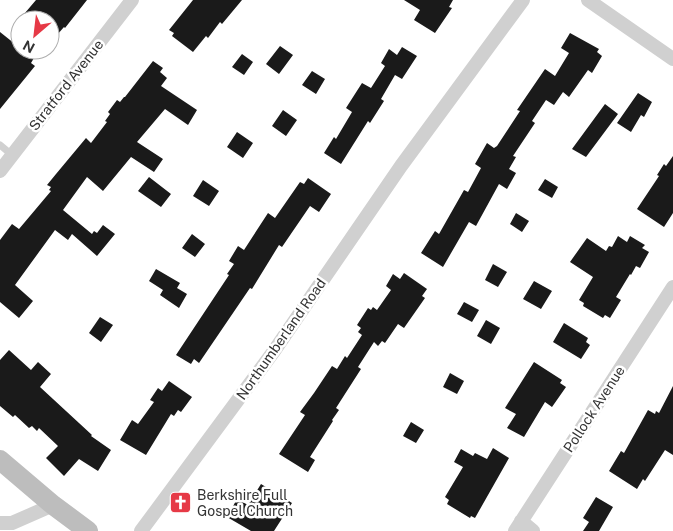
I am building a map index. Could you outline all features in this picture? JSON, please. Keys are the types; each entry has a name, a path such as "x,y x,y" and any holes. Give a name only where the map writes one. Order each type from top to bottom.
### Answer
{"street":[{"name":"Stratford Avenue","path":"0,171 132,0"},
{"name":"Northumberland Road","path":"141,531 274,352 401,166 523,0"},
{"path":"588,0 673,59"},
{"name":"Pollock Avenue","path":"518,526 673,287"},
{"path":"0,460 52,505 88,531"},
{"path":"0,523 12,523 52,505"},
{"path":"518,526 533,531"}],"lane":[{"path":"0,145 12,155"}],"building":[{"path":"36,0 87,0 60,32 60,10 28,10"},
{"path":"193,0 242,0 222,24 220,22 208,38 206,36 193,52 172,36 174,33 169,30"},
{"path":"404,0 453,0 449,7 452,8 435,33 414,20 420,10"},
{"path":"0,32 10,40 10,60 33,60 31,63 35,66 0,109"},
{"path":"570,33 599,49 597,52 602,56 592,73 588,70 569,97 563,92 554,105 546,100 532,121 535,123 513,156 516,157 509,169 516,173 507,189 499,184 476,226 469,222 443,267 421,253 435,231 439,234 464,190 468,192 481,168 475,164 487,143 494,148 497,146 520,111 517,110 545,69 555,76 569,53 561,48"},
{"path":"280,46 293,55 279,74 266,64"},
{"path":"402,47 417,56 402,79 395,75 381,99 384,101 370,123 368,121 341,164 324,153 334,137 336,139 352,112 346,108 362,83 371,88 385,66 381,63 389,49 397,55"},
{"path":"242,54 253,62 244,75 232,67"},
{"path":"153,61 163,68 160,72 167,78 161,86 197,110 188,125 165,109 137,142 163,159 154,172 131,157 103,191 87,177 63,210 92,234 94,231 97,233 103,225 115,234 97,256 72,234 68,240 55,230 15,285 33,301 19,318 0,302 0,240 12,224 19,229 51,191 49,190 51,187 47,185 86,138 91,143 107,122 105,121 110,114 108,112 117,100 120,102 125,97"},
{"path":"312,71 325,79 316,94 302,85"},
{"path":"638,93 652,102 644,117 641,115 631,132 617,123"},
{"path":"605,104 618,114 586,157 572,149"},
{"path":"283,110 297,120 286,136 272,126"},
{"path":"237,132 253,143 243,158 227,147"},
{"path":"673,156 673,213 664,227 637,209 659,176 657,175 664,164 666,166"},
{"path":"149,177 171,194 161,207 138,191"},
{"path":"308,178 331,194 319,212 310,206 282,247 279,245 252,289 250,288 199,363 194,359 191,364 176,355 229,275 227,274 234,264 229,261 238,246 244,250 268,213 275,218 300,182 304,184"},
{"path":"545,179 558,187 552,198 538,190"},
{"path":"203,180 219,191 209,206 193,196"},
{"path":"516,213 529,221 522,232 510,224"},
{"path":"192,234 205,244 195,257 182,248"},
{"path":"618,236 627,242 630,236 645,245 642,248 649,252 640,268 636,266 630,274 616,297 621,300 610,318 605,315 603,318 583,306 584,303 579,300 593,277 570,262 587,238 606,251 609,246 612,247"},
{"path":"493,264 507,272 498,287 485,280"},
{"path":"156,269 180,283 177,288 187,294 179,308 160,295 163,290 149,281"},
{"path":"404,273 427,289 422,296 425,298 404,328 398,324 385,343 382,341 378,346 374,342 358,367 361,369 336,408 339,410 333,421 310,457 315,460 308,472 279,454 305,415 300,412 332,366 337,369 345,356 347,358 362,335 358,332 361,328 357,325 368,308 371,310 373,307 377,310 391,290 386,286 393,274 400,279"},
{"path":"534,281 552,291 541,309 523,299"},
{"path":"464,302 479,310 472,322 457,314"},
{"path":"100,317 113,325 101,342 89,333"},
{"path":"486,320 500,328 491,344 477,336"},
{"path":"564,323 588,338 586,342 590,345 581,359 553,342"},
{"path":"9,350 31,370 38,362 51,374 40,387 91,436 111,450 98,471 79,459 64,476 46,458 58,446 39,428 37,431 32,426 29,428 15,415 13,417 0,406 0,360"},
{"path":"534,362 562,380 560,383 566,387 552,407 545,402 524,437 507,428 516,414 505,408"},
{"path":"450,373 464,381 457,394 443,387"},
{"path":"169,381 192,397 181,412 178,410 174,416 171,414 146,455 120,440 132,420 138,424 154,402 150,400 158,388 162,391"},
{"path":"673,386 673,455 665,450 645,481 643,479 637,489 609,471 621,451 624,453 648,410 655,414 656,411 659,413"},
{"path":"411,422 424,430 416,443 403,436"},
{"path":"493,448 509,458 475,518 471,516 470,518 447,504 449,500 445,497 463,467 454,462 461,449 473,456 475,453 487,459"},
{"path":"261,484 292,503 274,531 251,531 227,517 237,499 248,505"},
{"path":"596,497 613,507 599,531 583,531 589,522 583,518"}],"place":[{"name":"Berkshire Full Gospel Church","path":"181,503"}]}
